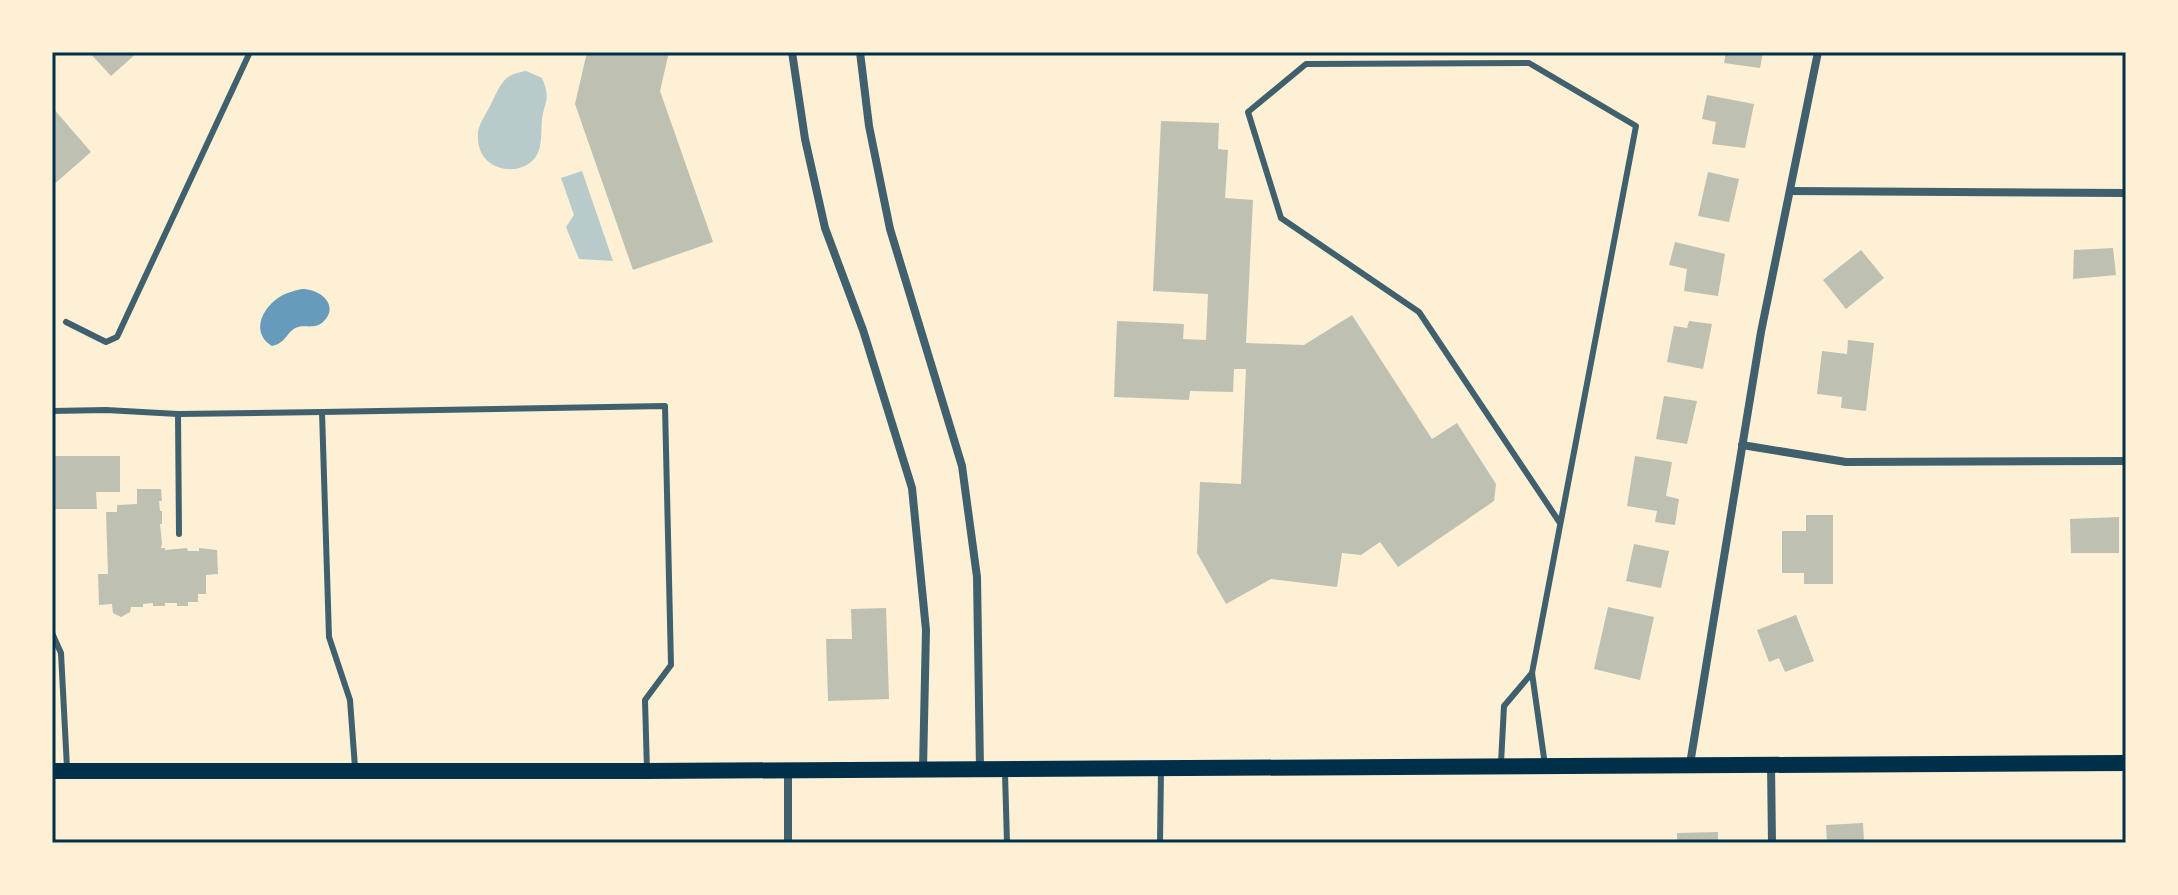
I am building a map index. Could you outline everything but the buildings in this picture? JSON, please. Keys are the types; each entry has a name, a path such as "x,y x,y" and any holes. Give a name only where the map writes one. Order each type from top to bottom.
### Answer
{"main road":[{"path":"60,771 2126,763"}],"street":[{"path":"792,52 805,139 825,228 863,330 912,488 926,630 923,769"},
{"path":"860,52 869,126 890,229 962,466 977,577 980,769"},
{"path":"1690,764 1761,332 1818,52"},
{"path":"1790,191 2126,193"},
{"path":"1742,445 1846,462 2126,461"},
{"path":"1771,764 1772,843"},
{"path":"788,770 788,843"}],"lane":[{"path":"66,322 106,342 117,337 250,52"},
{"path":"1545,765 1532,673 1636,126 1529,63 1306,64 1248,112 1281,218 1419,312 1560,523"},
{"path":"52,411 178,414 665,406 671,665 645,700 647,771"},
{"path":"322,412 329,637 350,700 355,772"},
{"path":"178,414 179,534"},
{"path":"52,633 61,653 60,771"},
{"path":"1501,765 1504,706 1532,673"},
{"path":"1160,843 1161,768"},
{"path":"1005,769 1007,843"}],"shaded area":[{"path":"526,71 542,78 546,91 540,146 533,160 525,166 504,169 485,158 479,148 478,131 503,82 511,75"},
{"path":"582,171 613,261 579,259 566,227 574,215 561,178"}],"water":[{"path":"302,289 316,292 326,300 330,310 328,316 317,325 294,329 272,346 262,335 263,315 278,298"}]}
